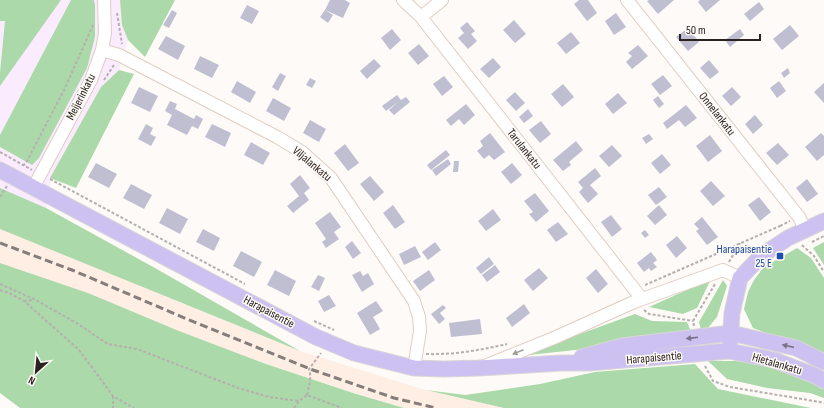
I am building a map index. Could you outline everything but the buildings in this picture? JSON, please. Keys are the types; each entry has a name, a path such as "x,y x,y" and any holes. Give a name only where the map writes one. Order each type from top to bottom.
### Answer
{"main road":[{"name":"Harapaisentie","path":"6,174 316,337 354,353 414,368 444,369 561,362 589,363 729,351"},
{"path":"729,351 732,313 740,278 761,256 788,238 824,221"},
{"name":"Harapaisentie","path":"561,362 622,346 731,334"},
{"name":"Hietalankatu","path":"731,334 796,348 824,362"},
{"name":"Hietalankatu","path":"729,351 774,360 824,380"}],"street":[{"name":"Meijerinkatu","path":"33,188 91,80 102,50 105,33 104,0"},
{"name":"Tarulankatu","path":"403,0 421,17 638,301"},
{"path":"421,17 442,0"},
{"name":"Onnelankatu","path":"627,0 799,217 805,229"},
{"name":"Viljalankatu","path":"102,50 119,54 277,137 302,152 331,178 414,301 419,317 420,331 414,368"},
{"path":"479,368 554,338 638,301 723,270 740,278"}],"path":[{"path":"0,197 6,174 28,161 64,90 94,22"},
{"path":"694,327 693,321 740,243"},
{"path":"0,284 34,299 78,324 108,344 138,349 232,385 269,397 299,401"},
{"path":"0,290 24,301 79,350 113,396 134,408"},
{"path":"24,301 34,299"},
{"path":"638,301 649,314 693,321"},
{"path":"294,408 306,395 311,375 309,369 329,343"},
{"path":"702,360 713,381 730,387 824,403"},
{"path":"306,395 342,408"},
{"path":"113,396 114,408"}],"shaded area":[{"path":"0,0 120,0 122,25 128,40 119,70 101,87 51,178 46,208 0,188"},
{"path":"0,229 300,351 425,390 504,408 404,408 353,393 266,364 179,331 88,293 0,263"}],"green space":[{"path":"0,0 61,0 0,86 5,21 0,21"},
{"path":"71,0 94,0 95,37 87,68 39,158 32,165 0,147 0,135"},
{"path":"120,0 175,0 145,57 128,40 122,25"},
{"path":"119,70 134,74 76,188 50,178 101,87"},
{"path":"0,188 46,208 300,351 0,229"},
{"path":"824,242 824,265 813,248"},
{"path":"797,248 811,258 824,278 824,355 753,328 744,309 748,292 754,280 764,267"},
{"path":"0,263 88,293 179,331 266,364 353,393 404,408 20,408 0,393"},
{"path":"711,279 697,308 683,314 649,307"},
{"path":"723,280 727,286 717,317 707,329 701,330 699,322"},
{"path":"635,314 652,321 687,322 691,332 585,349 519,356"},
{"path":"708,361 737,361 759,364 800,377 824,389 824,398 810,393 767,388 727,379"},
{"path":"695,364 718,389 811,408 504,408 426,390 465,395 540,384 595,372"}],"railway":[{"path":"0,243 72,270 313,370 394,398 436,408"}],"place":[{"name":"Harapaisentie 25 E","path":"780,256"}]}
